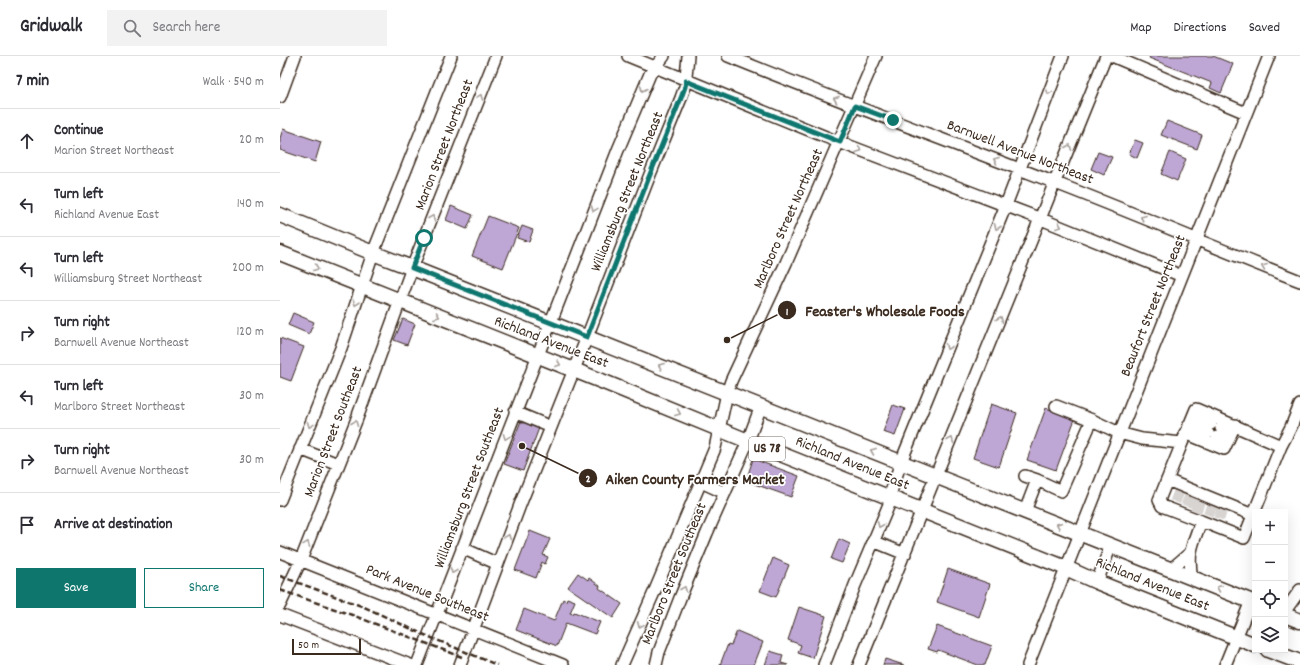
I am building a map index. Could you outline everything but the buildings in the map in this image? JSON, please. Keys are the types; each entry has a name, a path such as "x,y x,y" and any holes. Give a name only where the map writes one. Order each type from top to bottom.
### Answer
{"main road":[{"name":"Richland Avenue East","path":"280,215 1252,602"},
{"name":"Richland Avenue East","path":"280,253 1252,644"},
{"path":"1288,616 1300,621"},
{"path":"1276,653 1300,663"}],"street":[{"path":"280,97 295,56"},
{"name":"Marion Street Northeast","path":"373,253 452,56"},
{"name":"Marion Street Northeast","path":"412,268 496,56"},
{"path":"628,56 686,81 840,142 1041,218 1182,276"},
{"name":"Williamsburg Street Northeast","path":"550,322 631,118 650,74 664,56"},
{"name":"Williamsburg Street Northeast","path":"587,337 646,183 685,87 688,56"},
{"name":"Barnwell Avenue Northeast","path":"728,56 1055,183 1300,281"},
{"name":"Marlboro Street Northeast","path":"727,392 840,142 876,56"},
{"path":"824,665 890,502 889,498 901,462 1006,205 1063,56"},
{"path":"859,665 923,511 1106,56"},
{"path":"1112,56 1246,112"},
{"name":"Beaufort Street Northeast","path":"1028,665 1269,56"},
{"name":"Marion Street Southeast","path":"280,500 284,479 300,449 341,348 373,253"},
{"name":"Marion Street Southeast","path":"280,605 301,560 356,421 412,268"},
{"name":"Williamsburg Street Southeast","path":"417,665 550,322"},
{"path":"460,665 587,337"},
{"name":"Marlboro Street Southeast","path":"622,665 715,448 727,392"},
{"path":"1255,509 1281,446 1300,405"},
{"name":"Marlboro Street Southeast","path":"656,665 659,652 680,598 748,441 761,406"},
{"path":"1056,406 1092,420 1119,433 1142,439 1187,430 1222,431 1281,446"},
{"path":"1177,497 1162,506 1159,500 1187,430 1196,409 1222,431 1224,449 1187,430"},
{"path":"515,412 551,427"},
{"path":"1025,476 1061,491 1092,420"},
{"path":"300,449 338,464"},
{"path":"1025,511 1037,480"},
{"path":"1167,480 1177,497 1199,507 1220,515 1252,515"},
{"path":"701,482 725,493"},
{"path":"1177,497 1220,515 1244,538 1252,518"},
{"path":"1192,578 1189,563 1199,507"},
{"path":"873,541 905,554"},
{"path":"1098,582 1111,545"},
{"path":"462,548 498,564"},
{"name":"Park Avenue Southeast","path":"280,552 563,665"},
{"path":"1171,569 1190,553"},
{"path":"1288,607 1300,590"},
{"path":"1225,665 1236,637 1252,604"},
{"path":"280,615 410,665"}],"tunnel":[{"path":"1175,502 1179,492"},
{"path":"1186,506 1190,496"},
{"path":"1196,511 1200,500"},
{"path":"1208,515 1212,505"},
{"path":"1219,519 1222,509"}],"railway":[{"path":"280,576 364,607 427,636 497,665"},
{"path":"280,590 352,615 462,657"}],"place":[{"name":"Feaster's Wholesale Foods","path":"727,340"},
{"name":"Aiken County Farmers Market","path":"522,446"}],"route":[{"path":"424,238 412,268 587,337 681,98 686,81 840,142 855,106 893,120"}]}
